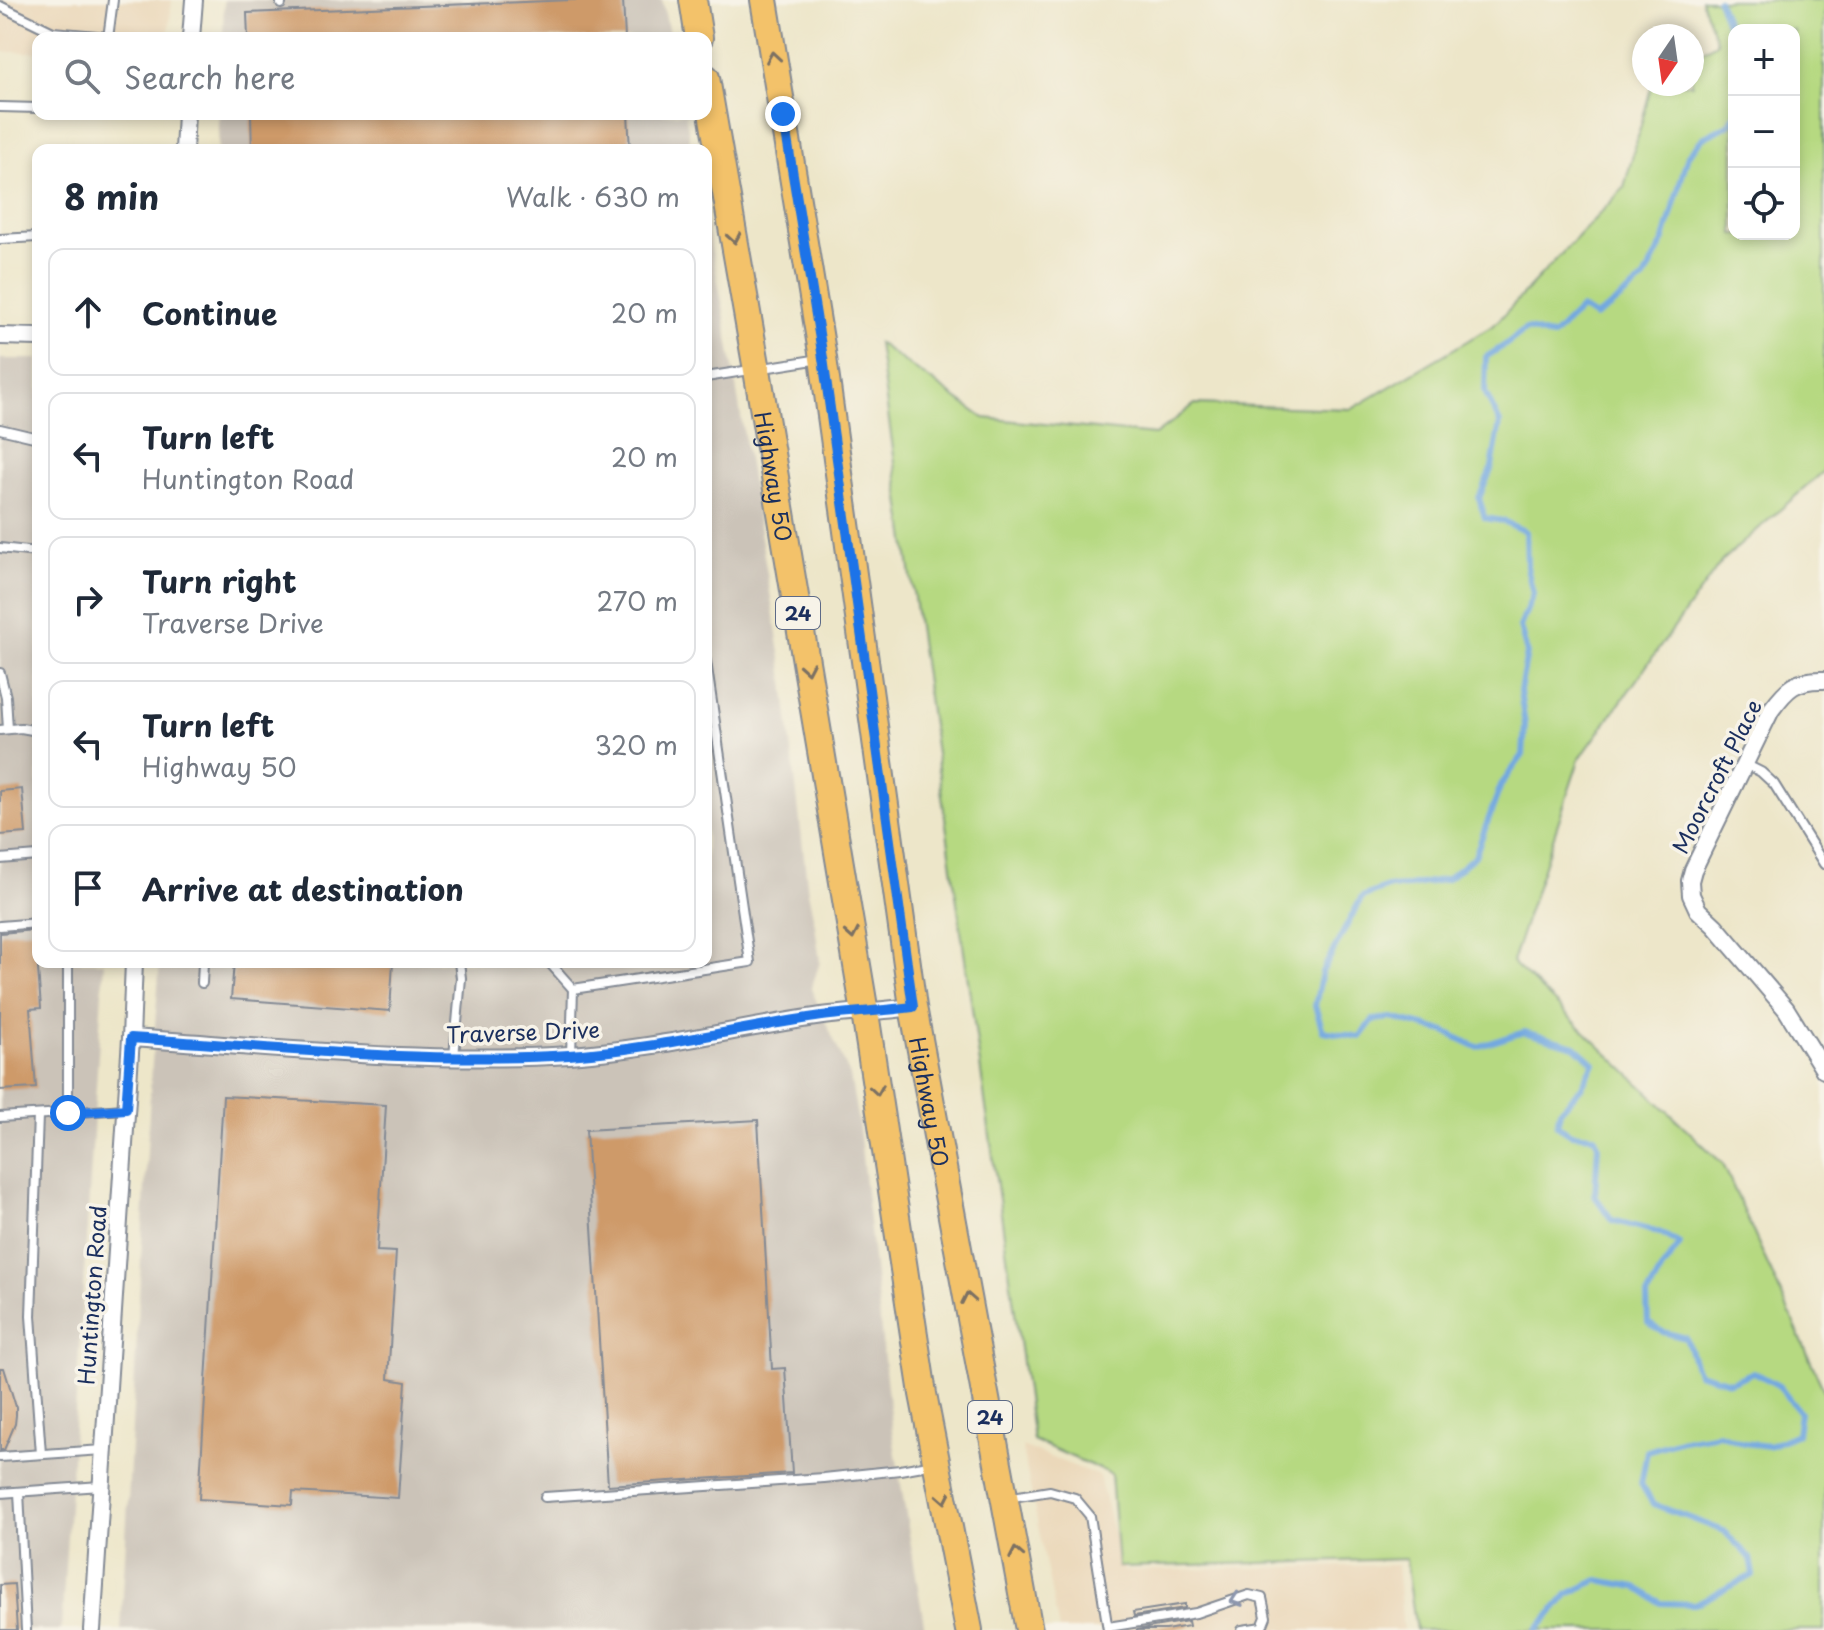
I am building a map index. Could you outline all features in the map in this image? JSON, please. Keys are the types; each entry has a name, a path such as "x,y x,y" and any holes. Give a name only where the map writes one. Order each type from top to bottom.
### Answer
{"main road":[{"path":"693,0 698,32"},
{"name":"Highway 50","path":"764,0 823,358 913,1007 1029,1630"},
{"name":"Highway 50","path":"712,112 865,1013 923,1394 969,1630"}],"street":[{"path":"191,32 194,0"},
{"path":"184,144 186,120"},
{"path":"0,336 32,337"},
{"name":"Moorcroft Place","path":"1824,680 1793,685 1771,710 1690,881 1691,895 1698,910 1786,1009 1824,1070"},
{"name":"Huntington Road","path":"92,1630 134,968"},
{"name":"Traverse Drive","path":"131,1038 414,1056 571,1055 675,1043 822,1016 913,1007"}],"lane":[{"path":"109,32 113,0"},
{"path":"0,6 53,32"},
{"path":"0,107 32,108"},
{"path":"0,239 32,237"},
{"path":"712,376 823,358"},
{"path":"0,429 32,437"},
{"path":"0,548 32,550"},
{"path":"0,673 6,697 4,730 32,730"},
{"path":"712,702 750,962 712,968"},
{"path":"1745,764 1761,772 1774,784 1824,864"},
{"path":"0,859 32,856"},
{"path":"0,926 32,923"},
{"path":"68,968 68,1113"},
{"path":"202,983 203,968"},
{"path":"454,1057 460,968"},
{"path":"554,968 573,989 571,1055"},
{"path":"573,989 711,968"},
{"path":"0,1117 126,1109"},
{"path":"38,1115 31,1316 41,1454"},
{"path":"0,1457 103,1450"},
{"path":"545,1497 824,1478 937,1463"},
{"path":"0,1493 102,1486"},
{"path":"1005,1498 1050,1491 1075,1498 1090,1516 1108,1628 1196,1613 1249,1595 1262,1598 1266,1617 1262,1627 1242,1630"},
{"path":"19,1492 26,1630"}],"shaded area":[{"path":"0,0 172,0 169,32 32,32 32,52 0,52"},
{"path":"224,0 662,0 669,32 223,32"},
{"path":"219,120 686,120 691,144 218,144"},
{"path":"712,253 782,665 808,892 820,962 811,989 850,1076 859,1128 891,1424 925,1630 121,1630 160,968 712,968"},
{"path":"0,359 32,359 32,968 104,968 61,1630 0,1630"},
{"path":"1022,1446 1099,1476 1123,1571 1397,1565 1403,1630 1059,1630"}],"green space":[{"path":"1701,0 1824,0 1824,471 1722,561 1579,760 1512,962 1723,1164 1824,1391 1824,1630 1416,1630 1406,1559 1118,1567 1111,1474 1033,1440 878,343 984,418 1155,435 1195,404 1352,409 1494,325 1624,188 1649,96 1704,96 1704,50 1717,42"}],"building":[{"path":"623,0 625,32 248,32 247,13"},
{"path":"251,120 628,120 630,144 252,144"},
{"path":"22,789 26,833 0,835 0,791"},
{"path":"32,930 32,968 38,968 41,1008 30,1009 36,1088 0,1090 0,933"},
{"path":"234,968 393,968 390,1011 231,999"},
{"path":"223,1096 386,1105 377,1251 396,1252 388,1379 406,1382 398,1498 293,1492 292,1505 199,1499"},
{"path":"758,1120 772,1369 785,1368 792,1473 608,1485 586,1130"},
{"path":"0,1368 4,1368 16,1407 15,1424 4,1450 0,1450"},
{"path":"14,1584 17,1630 0,1630 0,1585"},
{"path":"1185,1604 1185,1608 1134,1616 1133,1612"},
{"path":"1188,1621 1189,1626 1166,1630 1136,1630"}],"waterway":[{"path":"1718,0 1728,26"},
{"path":"1537,1630 1568,1594 1598,1580 1636,1587 1661,1603 1695,1604 1753,1575 1750,1558 1724,1531 1653,1504 1641,1484 1647,1451 1682,1440 1719,1434 1744,1443 1769,1446 1797,1434 1800,1413 1779,1386 1754,1372 1730,1382 1698,1373 1686,1338 1663,1332 1648,1323 1647,1296 1680,1244 1661,1233 1612,1220 1595,1196 1598,1144 1594,1136 1571,1134 1557,1125 1560,1111 1581,1088 1594,1063 1575,1046 1524,1032 1477,1047 1443,1031 1392,1018 1373,1020 1360,1037 1323,1031 1315,1006 1322,972 1362,897 1387,887 1447,879 1475,856 1501,785 1523,755 1525,725 1520,691 1527,653 1520,627 1533,594 1527,567 1526,532 1503,521 1485,518 1479,498 1492,467 1500,423 1485,392 1486,357 1526,329 1553,336 1581,308 1595,317 1644,279 1664,240 1688,155 1703,138 1728,125"}],"route":[{"path":"68,1113 126,1109 131,1038 414,1056 571,1055 675,1043 822,1016 913,1007 823,358 783,114"}]}
